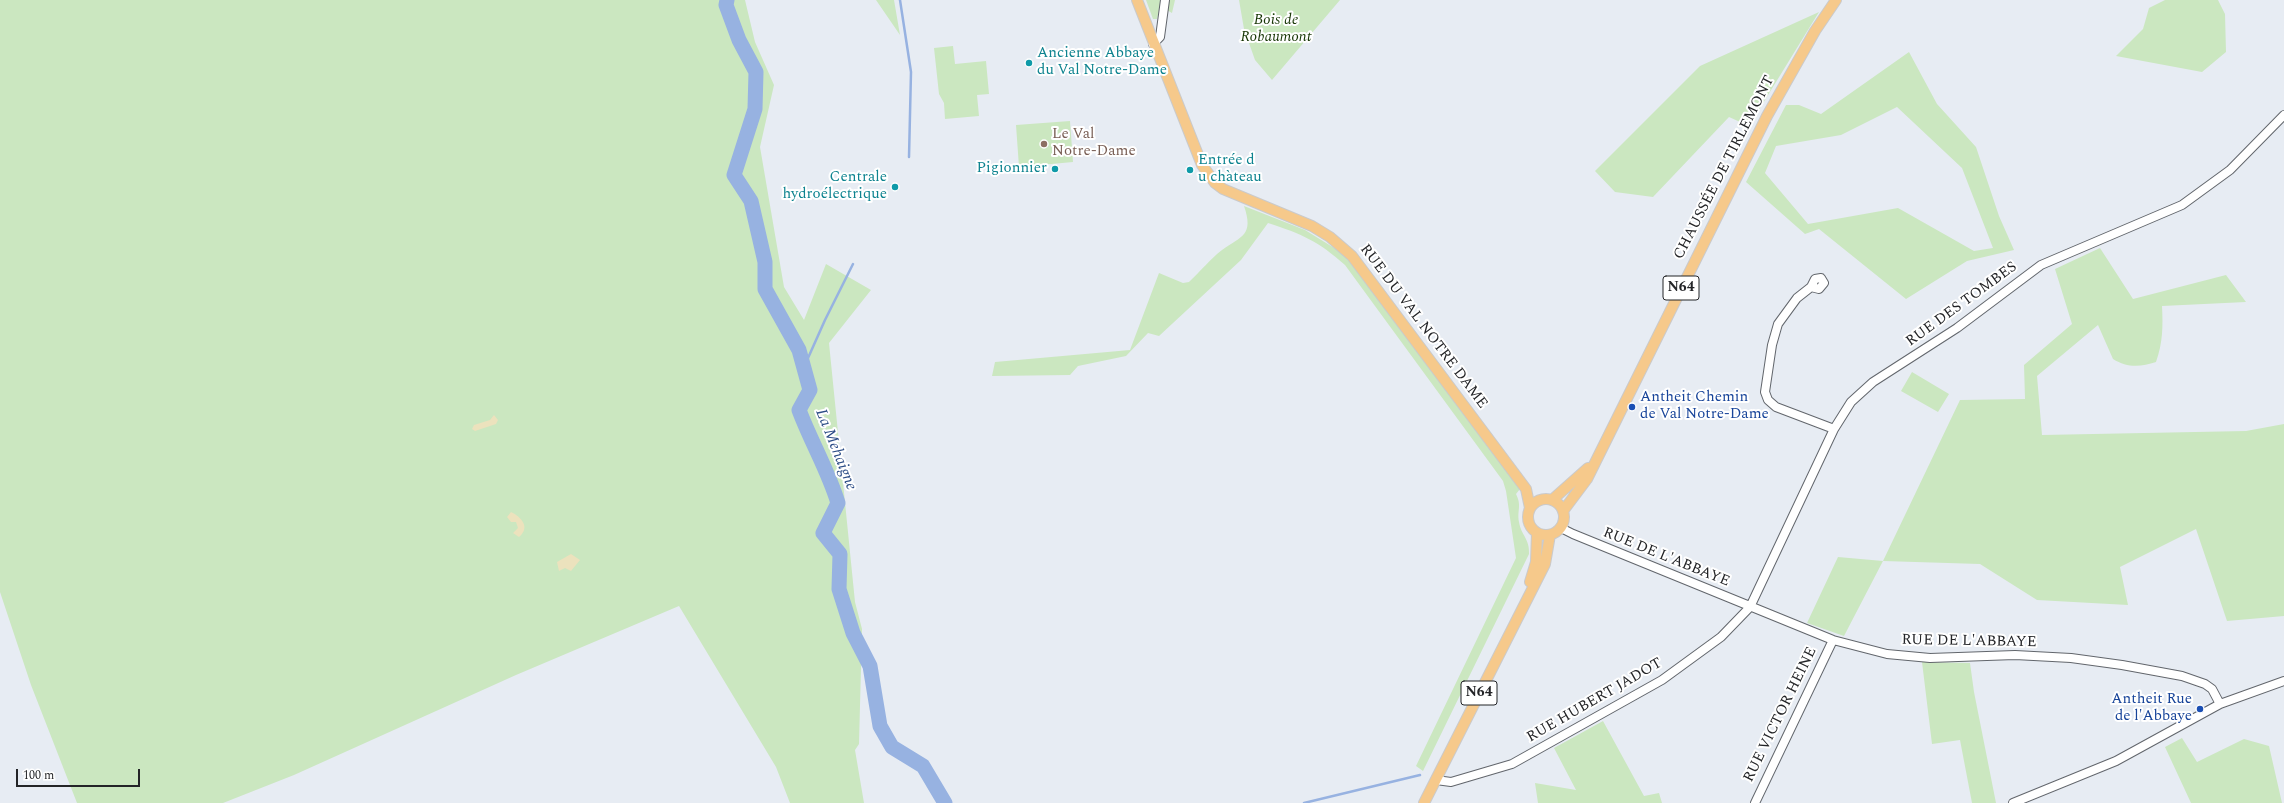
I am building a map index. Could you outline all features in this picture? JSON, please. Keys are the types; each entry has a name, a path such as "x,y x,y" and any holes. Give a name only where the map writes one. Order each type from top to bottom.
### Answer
{"main road":[{"name":"RUE DU VAL NOTRE DAME","path":"1137,0 1153,44 1202,165 1209,176 1215,183 1230,192 1321,231 1352,256 1526,489 1530,508"},
{"name":"CHAUSSÉE DE TIRLEMONT","path":"1563,511 1587,479 1595,460 1766,116 1815,31 1836,0"},
{"name":"CHAUSSÉE DE TIRLEMONT","path":"1530,508 1547,500 1582,475 1595,460"},
{"name":"RUE DU VAL NOTRE DAME","path":"1526,489 1547,500"},
{"path":"1530,508 1528,522 1538,533 1550,535 1561,528 1564,517 1563,511 1547,500"},
{"name":"N64","path":"1523,605 1536,562 1538,533"},
{"name":"N64","path":"1424,803 1545,564 1550,535"}],"street":[{"path":"1153,44 1160,37 1165,0"},
{"name":"RUE DES TOMBES","path":"1750,607 1834,430 1851,402 1873,382 1957,328 2041,265 2182,205 2230,170 2284,115"},
{"path":"1811,287 1797,298 1778,324 1772,345 1765,392 1768,400 1776,408 1834,430"},
{"name":"RUE DE L'ABBAYE","path":"1561,528 1833,640 1887,654 1930,658 2022,656 2071,658 2122,665 2182,676 2205,684 2212,689 2220,704"},
{"name":"RUE HUBERT JADOT","path":"1436,780 1451,782 1512,764 1559,739 1662,680 1721,637 1750,607"},
{"name":"RUE VICTOR HEINE","path":"1755,803 1833,640"},
{"path":"2013,803 2116,761 2220,704 2284,681"}],"green space":[{"path":"0,0 745,0 755,42 774,85 760,147 784,287 804,320 826,264 871,290 829,343 855,602 862,629 859,744 855,750 864,803 790,803 776,767 679,606 516,675 294,775 223,803 77,803 31,685 0,592"},
{"path":"876,0 894,0 900,35"},
{"path":"1146,0 1175,0 1172,13 1160,6 1157,19 1153,19"},
{"name":"Bois de Robaumont","path":"1239,0 1340,0 1272,80 1255,60 1244,29"},
{"path":"2165,0 2218,0 2225,14 2226,52 2202,72 2116,56 2143,29 2149,8"},
{"path":"1819,12 1749,126 1729,117 1653,197 1615,192 1595,171 1700,66"},
{"path":"953,46 955,64 986,61 989,94 977,95 979,116 945,119 944,103 939,94 934,48"},
{"path":"1909,52 1937,104 1976,147 1999,216 2014,250 1967,261 1906,299 1819,229 1805,234 1746,182 1786,105 1799,105 1821,114","holes":["1897,107 1962,168 1993,248 1974,251 1898,208 1808,224 1765,173 1776,146 1841,135"]},
{"path":"1070,121 1073,162 1019,167 1016,125"},
{"path":"1244,206 1305,230 1344,254 1520,489 1516,494 1519,502 1519,522 1528,544 1529,554 1423,771 1416,766 1516,558 1506,491 1503,481 1345,265 1318,244 1309,239 1268,223 1241,260 1159,336 1148,333 1126,356 1078,366 1070,375 992,376 995,362 1130,350 1159,273 1183,283 1189,282 1209,261 1244,234 1248,223"},
{"path":"2100,248 2133,299 2226,275 2246,302 2162,306 2162,334 2156,362 2134,366 2118,362 2113,359 2098,325 2037,376 2042,435 2246,431 2284,424 2284,616 2227,621 2196,529 2120,567 2128,605 2037,600 1980,564 1883,561 1960,400 2025,399 2024,365 2072,324 2055,269"},
{"path":"1912,372 1949,394 1938,412 1901,391"},
{"path":"1838,557 1883,561 1844,636 1807,623"},
{"path":"1922,662 1970,663 1974,692 1996,803 1972,803 1960,740 1932,744"},
{"path":"1603,721 1644,796 1659,793 1662,803 1538,803 1535,783 1576,790 1554,748"},
{"path":"2182,738 2197,762 2244,739 2269,746 2282,803 2191,803 2165,747"}],"sand":[{"path":"494,415 498,420 496,424 475,431 472,429 474,425 490,420"},
{"path":"511,512 521,519 524,526 523,533 519,537 513,533 518,528 516,522 511,522 507,517"},
{"path":"571,554 580,560 571,571 565,568 559,571 557,562"}],"waterway":[{"name":"La Mehaigne","path":"727,0 726,5 739,40 756,72 755,109 734,175 751,201 765,262 765,289 799,350 810,390 799,410 838,503 823,533 840,554 839,589 853,633 870,666 880,726 892,747 923,766 945,803"},
{"path":"900,0 911,72 909,157"},
{"path":"804,367 825,320 853,264"},
{"path":"1304,803 1420,775"}],"place":[{"name":"Ancienne Abbaye du Val Notre-Dame","path":"1029,63"},
{"name":"Le Val Notre-Dame","path":"1044,144"},
{"name":"Pigionnier","path":"1055,169"},
{"name":"Entrée d u chàteau","path":"1190,170"},
{"name":"Centrale hydroélectrique","path":"895,187"},
{"name":"Antheit Chemin de Val Notre-Dame","path":"1632,407"},
{"name":"Antheit Rue de l'Abbaye","path":"2200,709"}]}
